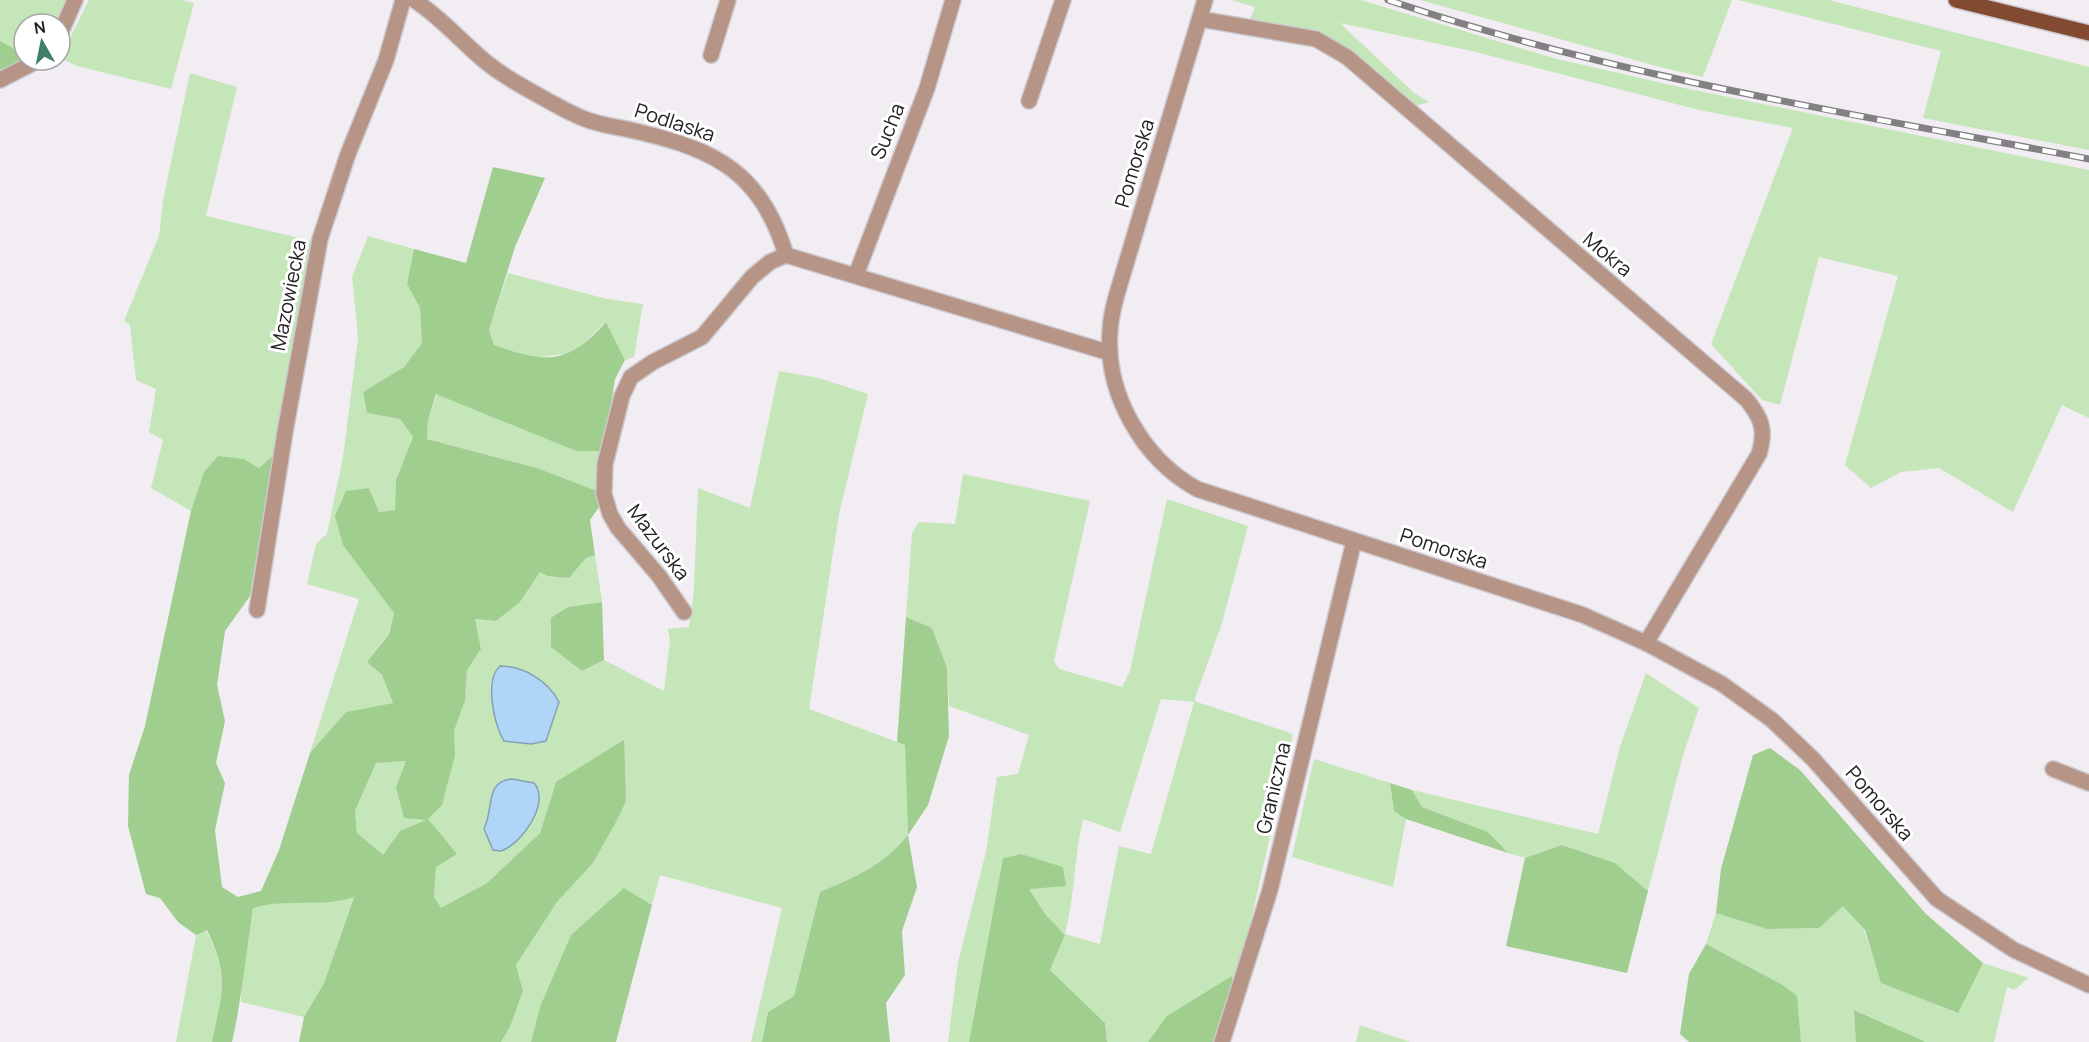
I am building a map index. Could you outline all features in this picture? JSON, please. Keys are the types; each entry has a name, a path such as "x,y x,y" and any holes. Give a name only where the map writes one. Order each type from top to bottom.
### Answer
{"main road":[{"path":"1956,0 2089,33"}],"street":[{"name":"Mazowiecka","path":"257,610 287,421 320,239 336,186 386,60 403,0"},
{"name":"Podlaska","path":"414,0 434,13 500,73 555,104 586,120 680,142 716,156 738,174 762,201 776,223 786,255"},
{"path":"711,56 728,0"},
{"name":"Sucha","path":"856,275 886,189 927,88 953,0"},
{"path":"1029,101 1063,0"},
{"name":"Pomorska","path":"1205,0 1112,312 1110,353 1118,387 1129,417 1143,443 1176,477 1206,492 1583,615 1646,643 1722,684 1772,720 1820,767 1937,899 2014,950 2089,985"},
{"name":"Mokra","path":"1200,19 1316,39 1347,57 1746,399 1758,414 1764,429 1759,454 1646,643"},
{"path":"0,80 16,72"},
{"path":"786,255 1110,353"},
{"name":"Mazurska","path":"684,612 659,576 618,528 610,514 604,494 605,464 622,396 631,377 653,362 702,337 752,277 770,262 786,255"},
{"name":"Graniczna","path":"1222,1042 1270,891 1354,541"},
{"path":"2053,768 2089,783"}],"green space":[{"path":"0,0 66,0 62,12 12,12 12,48 0,41"},
{"path":"89,0 182,0 194,3 171,89 72,64 72,34"},
{"path":"1231,0 1361,0 1553,58 1684,88 2089,170 2089,418 2062,405 2013,512 1939,468 1901,472 1871,488 1845,465 1898,276 1819,257 1780,405 1762,400 1711,344 1793,128 1699,110 1472,51 1340,23 1414,93 1429,102 1412,107 1332,38 1248,24 1255,7"},
{"path":"1420,0 1732,0 1703,77"},
{"path":"1738,0 1829,0 2089,67 2089,150 1923,118 1941,51"},
{"path":"0,41 12,48 12,64 0,70"},
{"path":"190,73 237,87 206,216 312,241 275,454 259,468 244,459 204,472 191,511 151,488 163,440 149,432 156,389 136,380 130,325 124,321 159,236 163,200"},
{"path":"493,167 545,178 515,247 489,330 494,345 528,355 555,357 579,347 606,322 625,360 615,379 604,451 576,451 436,394 428,421 427,439 537,468 597,491 599,507 590,520 595,555 586,558 569,578 548,576 540,572 520,602 496,621 475,619 481,649 467,670 465,701 454,731 455,755 442,805 428,819 457,854 436,867 434,897 441,908 487,883 540,833 556,782 624,740 626,801 593,863 557,902 516,965 523,991 510,1027 501,1042 299,1042 304,1017 324,983 354,897 329,902 265,905 253,908 232,1042 212,1042 222,985 219,961 214,947 207,930 196,935 178,922 160,898 146,894 128,826 129,775 145,726 191,511 204,472 218,456 244,459 259,468 275,454 250,596 225,631 217,685 225,721 216,763 225,783 215,830 222,887 238,897 261,891 279,850 310,753 346,712 393,703 382,675 367,662 389,634 394,613 343,545 335,516 346,491 369,488 379,512 395,510 396,480 413,437 400,419 367,413 363,392 404,367 422,343 420,308 407,284 414,249 466,263","holes":["406,761 396,787 404,818 426,820 400,831 383,855 357,833 355,811 376,763"]},
{"path":"368,236 414,249 407,284 420,308 422,343 404,367 363,392 367,413 400,419 413,437 396,480 395,511 379,512 369,488 374,585 394,613 389,633 367,662 382,675 393,703 346,712 310,753 359,599 307,584 316,544 327,534 343,457 358,338 352,277"},
{"path":"508,273 607,299 643,304 634,357 625,360 606,322 573,353 533,358 494,345 489,330"},
{"path":"779,371 819,378 868,394 839,514 809,709 905,745 908,835 878,863 857,876 820,892 794,996 768,1012 762,1042 751,1042 782,908 660,875 652,905 624,888 540,1007 531,1042 501,1042 510,1027 523,991 516,965 557,902 593,863 626,801 624,783 556,782 540,833 487,883 441,909 434,897 436,867 400,831 383,856 357,833 355,811 376,763 407,761 396,787 455,755 454,731 465,701 467,670 481,649 475,619 496,621 520,602 540,572 569,578 586,558 595,555 602,602 568,607 582,671 604,660 664,691 670,640 668,629 689,627 694,589 698,488 750,508","holes":["500,666 526,672 540,682 559,702 546,741 499,733 491,689 495,672","490,815 522,833 515,843 484,829"]},
{"path":"437,394 576,451 604,451 597,491 537,468 427,439 428,421"},
{"path":"963,474 1090,501 1054,661 1059,669 1122,687 1130,671 1167,499 1248,526 1222,623 1194,701 1293,734 1236,987 1231,976 1148,1042 1107,1042 1105,1023 1050,970 1065,935 1045,914 1028,889 1063,867 1020,854 1003,858 969,1042 948,1042 958,962 986,852 997,777 1018,774 1029,735 949,706 947,668 932,628 906,617 912,533 919,522 955,524","holes":["1161,699 1194,702 1151,854 1119,846 1100,944 1065,934 1083,819 1120,832"]},
{"path":"602,602 604,660 582,671 551,647 551,618 568,607"},
{"path":"906,617 932,628 947,668 949,736 928,805 908,835 905,745 897,742"},
{"path":"1646,673 1699,708 1683,755 1648,891 1615,863 1562,845 1525,858 1508,853 1488,832 1422,807 1412,790 1598,834 1619,750"},
{"path":"1770,748 1800,770 1926,914 1983,963 1958,1013 1881,983 1865,930 1843,906 1819,928 1767,929 1716,913 1721,869 1753,755"},
{"path":"1314,759 1390,783 1394,811 1406,819 1393,887 1292,857"},
{"path":"1390,783 1412,790 1422,807 1488,832 1508,853 1406,819 1394,811"},
{"path":"908,835 917,887 902,931 905,975 886,1003 890,1042 762,1042 768,1012 794,996 820,892 857,876 878,863"},
{"path":"1562,845 1615,863 1648,891 1627,973 1506,946 1525,858"},
{"path":"1021,854 1063,867 1066,886 1029,889 1045,914 1065,935 1050,970 1105,1023 1107,1042 969,1042 1003,858"},
{"path":"624,888 652,905 616,1042 531,1042 540,1007 571,935"},
{"path":"354,896 324,983 304,1017 241,1002 243,966 253,908 278,903 342,900"},
{"path":"1843,905 1863,928 1882,983 1957,1013 1983,963 2029,978 2014,990 2007,987 1994,1042 1926,1042 1855,1010 1856,1042 1801,1042 1796,996 1783,985 1706,944 1716,913 1767,929 1819,928"},
{"path":"206,930 214,947 222,985 212,1042 176,1042 196,935"},
{"path":"1706,944 1783,985 1797,996 1801,1042 1689,1042 1680,1034 1689,974"},
{"path":"1232,976 1234,988 1219,1042 1148,1042 1167,1016"},
{"path":"1854,1010 1926,1042 1856,1042"},
{"path":"1360,1025 1410,1042 1356,1042"}],"water":[{"path":"500,666 518,669 534,676 549,688 559,702 546,741 531,744 504,741 492,702 492,681"},
{"path":"512,779 534,783 538,791 537,811 532,822 517,840 501,851 493,850 484,829 492,797 498,785"}],"railway":[{"path":"1388,0 1560,51 1736,92 2089,159"}]}
